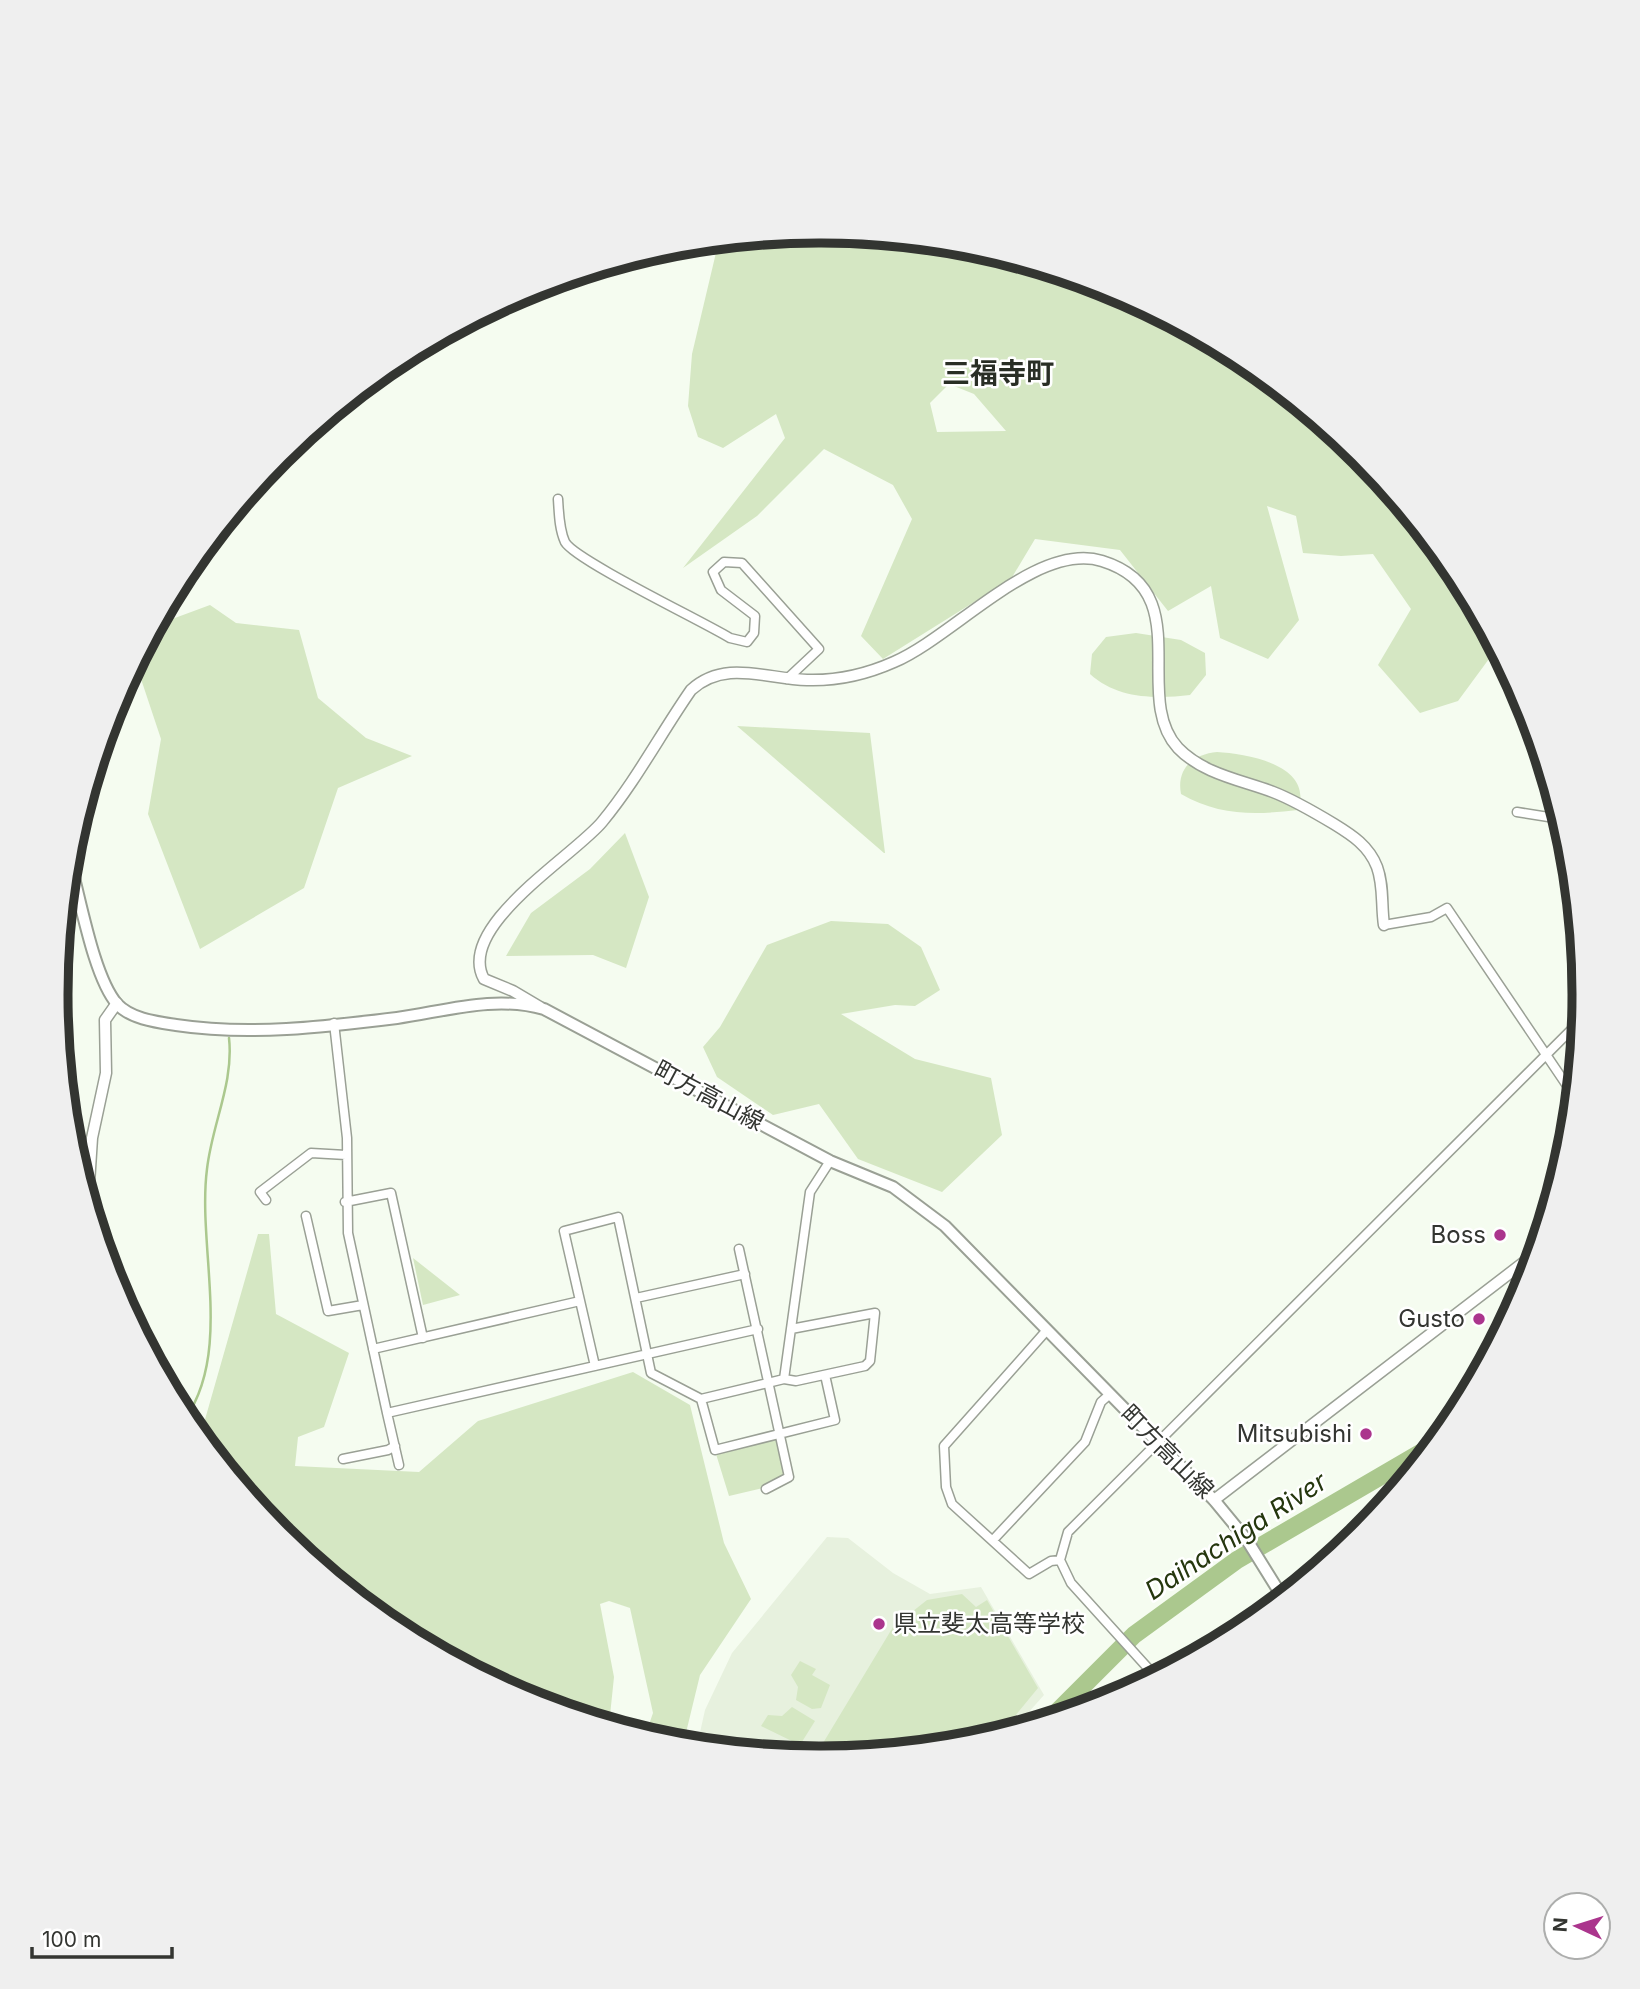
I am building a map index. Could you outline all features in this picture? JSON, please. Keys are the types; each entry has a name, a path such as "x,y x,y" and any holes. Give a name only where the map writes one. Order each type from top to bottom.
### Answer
{"main road":[{"path":"77,886 103,981 117,1003"},
{"name":"町方高山線","path":"117,1003 131,1013 151,1021 228,1032 400,1017 499,1002 544,1009 830,1161 894,1187 913,1199 945,1226 1214,1500 1239,1529 1279,1591"}],"street":[{"path":"558,499 560,526 566,544 590,562 730,638 747,642 754,633 755,615 720,590 713,572 724,562 741,563 819,649 787,679"},
{"path":"544,1009 513,991 491,984 480,974 486,942 508,906 600,824 685,698 699,682 731,672 787,679 826,680 871,671 927,644 1043,568 1075,559 1110,564 1133,579 1151,603 1161,648 1163,721 1175,744 1204,768 1289,799 1360,841 1372,856 1380,877 1384,925 1431,917 1447,908 1566,1083"},
{"path":"1517,812 1550,817"},
{"path":"90,1171 92,1138 106,1073 106,1020 117,1003"},
{"path":"334,1023 346,1154 345,1202 348,1233 399,1465"},
{"path":"1150,1670 1079,1595 1060,1560 1064,1540 1072,1526 1571,1030"},
{"path":"266,1200 260,1192 311,1153 346,1154"},
{"path":"784,1379 810,1192 830,1161"},
{"path":"345,1202 390,1193 423,1338"},
{"path":"306,1216 328,1311 363,1305"},
{"path":"595,1366 564,1231 618,1217 649,1353 651,1373 701,1399 784,1379 796,1381 825,1375 865,1366 870,1362 875,1313 791,1329"},
{"path":"739,1249 789,1477 766,1489"},
{"path":"1214,1500 1521,1265"},
{"path":"636,1298 745,1274"},
{"path":"373,1349 580,1301"},
{"path":"387,1413 758,1329"},
{"path":"1047,1330 944,1446 946,1487 952,1504 1030,1574 1051,1561 1060,1560"},
{"path":"701,1399 715,1450 835,1419 825,1375"},
{"path":"993,1540 1085,1442 1101,1402 1110,1394"},
{"path":"343,1459 388,1450 395,1446"}],"shaded area":[{"name":"県立斐太高等学校","path":"827,1537 848,1538 893,1573 930,1594 981,1587 1044,1695 1023,1718 918,1740 820,1746 771,1745 699,1736 705,1710 732,1653"}],"green space":[{"path":"820,243 918,249 1015,268 1108,300 1196,343 1238,369 1316,429 1352,463 1416,537 1445,577 1491,656 1458,701 1420,713 1378,665 1411,609 1373,554 1341,556 1303,553 1296,516 1267,506 1299,620 1268,659 1220,638 1211,586 1168,611 1120,550 1035,539 1011,579 883,659 861,636 912,519 893,485 824,449 757,516 683,568 785,438 776,414 723,448 698,437 688,406 692,354 717,250 722,249","holes":["949,384 974,394 1006,431 937,432 930,403"]},
{"path":"210,605 236,623 299,630 318,698 366,738 412,756 338,788 304,888 200,949 148,814 161,739 140,676 168,620"},
{"path":"1136,633 1181,640 1205,653 1206,675 1190,695 1151,697 1125,693 1090,674 1092,654 1106,637"},
{"path":"737,726 870,733 885,853 884,853"},
{"path":"1217,752 1260,759 1288,772 1296,782 1300,795 1298,810 1267,813 1223,810 1181,794 1181,777 1189,764 1201,756"},
{"path":"625,833 649,897 626,968 593,955 506,956 531,913 590,869"},
{"path":"831,921 888,924 921,947 940,990 915,1006 895,1005 841,1014 915,1059 991,1078 1002,1135 942,1192 858,1159 819,1104 773,1115 717,1077 703,1047 720,1027 767,945"},
{"path":"258,1234 269,1234 276,1314 349,1353 324,1427 298,1437 295,1466 419,1472 478,1421 633,1372 690,1405 724,1543 751,1599 700,1675 686,1734 648,1726 653,1713 630,1608 609,1601 600,1604 614,1677 610,1716 578,1706 532,1689 444,1646 362,1591 288,1526 255,1490 204,1424"},
{"path":"413,1258 460,1295 423,1305"},
{"path":"772,1439 778,1441 785,1475 763,1488 729,1496 716,1454"},
{"path":"962,1594 976,1607 987,1600 1038,1688 1010,1722 918,1740 821,1746 893,1627 927,1600"},
{"path":"800,1661 816,1669 812,1675 830,1685 821,1708 812,1709 796,1700 798,1687 791,1675"},
{"path":"792,1707 815,1721 800,1745 761,1726 768,1715 782,1716"}],"waterway":[{"path":"192,1406 199,1392 207,1362 210,1331 205,1199 207,1169 226,1087 229,1038"},
{"name":"Daihachiga River","path":"1064,1705 1134,1635 1237,1560 1411,1459"}],"place":[{"name":"Boss","path":"1500,1235"},
{"name":"Gusto","path":"1479,1319"},
{"name":"Mitsubishi","path":"1366,1434"},
{"name":"県立斐太高等学校","path":"879,1624"}],"district":[{"name":"三福寺町","path":"998,373"}]}
